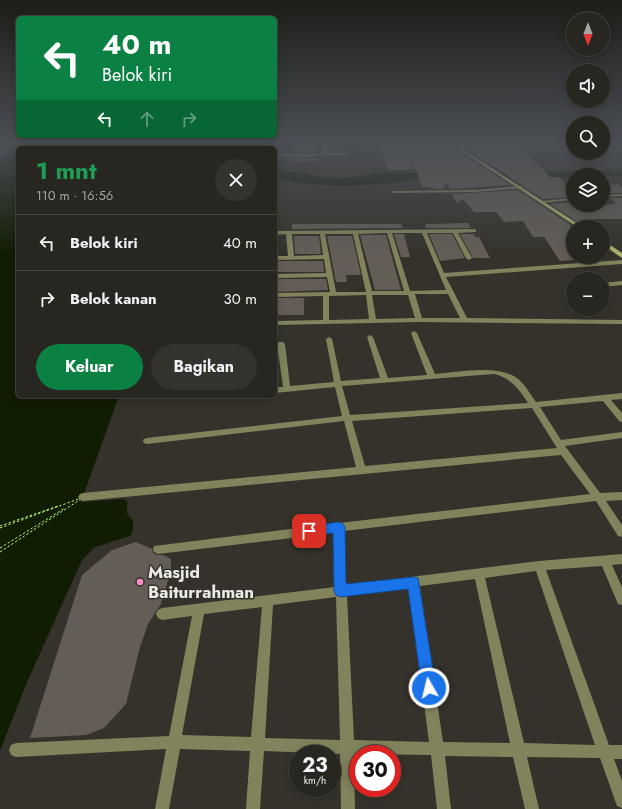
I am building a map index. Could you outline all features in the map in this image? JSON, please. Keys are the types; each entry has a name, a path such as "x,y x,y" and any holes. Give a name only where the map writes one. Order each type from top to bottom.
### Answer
{"main road":[{"path":"508,179 569,220"},
{"path":"610,247 622,256"}],"street":[{"path":"393,192 475,191 520,187"},
{"path":"610,196 622,195"},
{"path":"542,202 566,200"},
{"path":"424,231 442,275 464,320"},
{"path":"455,231 469,258"},
{"path":"277,233 474,231"},
{"path":"322,232 333,294"},
{"path":"355,232 373,321"},
{"path":"389,232 419,320"},
{"path":"289,233 292,258"},
{"path":"277,258 327,258"},
{"path":"442,275 622,262"},
{"path":"277,276 330,275"},
{"path":"610,284 622,283"},
{"path":"277,295 451,292"},
{"path":"326,294 326,321"},
{"path":"277,323 419,320 622,322"},
{"path":"414,333 432,377"},
{"path":"370,337 385,380"},
{"path":"329,339 338,384 361,470"},
{"path":"281,344 287,389"},
{"path":"277,390 494,372 506,375 516,380 622,533"},
{"path":"147,441 348,418 534,405 622,396"},
{"path":"604,397 622,419"},
{"path":"83,498 361,470 561,447 622,435"},
{"path":"158,549 339,527 622,496"},
{"path":"339,527 340,591 348,747 348,809"},
{"path":"162,614 268,602 340,591 539,566 622,559"},
{"path":"605,561 622,600"},
{"path":"539,566 606,752 622,802"},
{"path":"479,574 532,809"},
{"path":"414,582 444,809"},
{"path":"253,809 268,602"},
{"path":"162,809 199,610"},
{"path":"16,750 175,742 520,751 622,752"}],"shaded area":[{"path":"0,179 16,179 16,398 118,398 81,502 123,499 127,501 127,513 133,520 133,531 130,536 95,547 82,560 25,687 0,751"},
{"path":"277,179 414,179 384,184 305,184"}],"building":[{"path":"419,179 501,179 511,185 450,189 447,183 442,189 422,187"},
{"path":"512,179 561,179 566,185 566,197 543,199"},
{"path":"610,182 613,185 618,184 622,188 622,193 610,193"},
{"path":"518,190 566,222 566,261 560,261 544,237 533,237 523,221 504,222 496,212 474,212 463,199 457,203 452,194"},
{"path":"610,198 622,198 622,219 574,220 550,204 566,203 566,212 610,212 610,204 616,204"},
{"path":"468,223 471,228 426,228 425,224"},
{"path":"292,224 401,224 403,228 292,229"},
{"path":"394,234 404,234 410,257 401,257"},
{"path":"429,234 452,234 465,258 440,261"},
{"path":"460,234 474,234 475,237 479,237 490,258 473,258"},
{"path":"360,235 386,235 401,290 375,290"},
{"path":"294,236 319,236 321,254 295,254"},
{"path":"327,236 352,236 361,275 346,275 347,282 336,282"},
{"path":"277,261 323,261 324,272 277,272"},
{"path":"277,279 326,279 328,290 277,292"},
{"path":"277,298 304,298 304,315 277,315"},
{"path":"136,542 152,549 153,553 157,555 163,555 171,559 171,570 161,604 148,624 140,647 126,704 104,728 86,735 30,738 82,575 112,550"}],"ferry route":[{"path":"0,528 81,498"},
{"path":"0,552 81,499"},
{"path":"0,526 58,506"},
{"path":"0,548 65,508"}],"place":[{"name":"Masjid Baiturrahman","path":"140,582"}],"route":[{"path":"309,531 339,527 340,591 414,582 429,688"}]}
